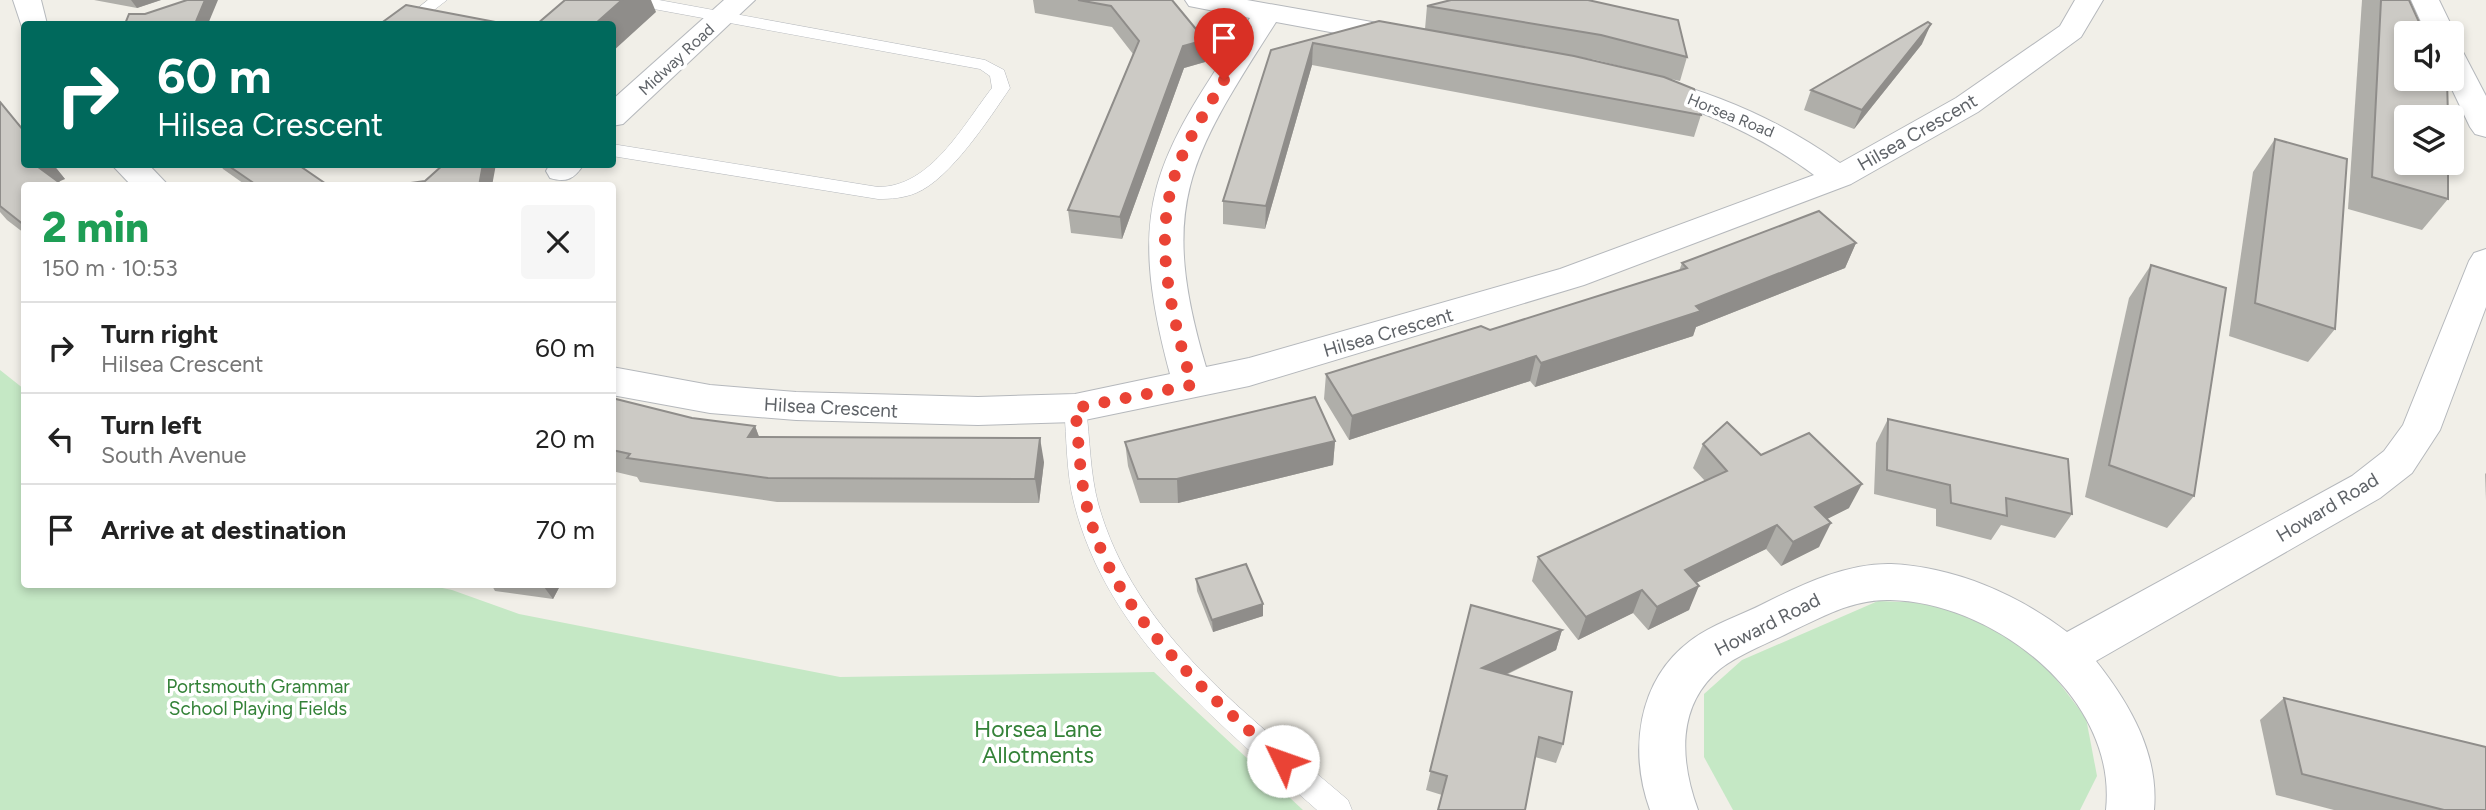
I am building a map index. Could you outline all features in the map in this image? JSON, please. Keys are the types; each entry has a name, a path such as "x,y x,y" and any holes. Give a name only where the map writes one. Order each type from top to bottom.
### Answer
{"street":[{"path":"27,0 32,21"},
{"path":"1199,0 1429,41"},
{"name":"Hilsea Crescent","path":"616,382 710,399 857,410 1075,408 1192,385 1342,345 1572,277 1839,177 1968,105 2071,32 2089,0"},
{"path":"2425,0 2435,21"},
{"name":"Midway Road","path":"616,113 731,9"},
{"path":"1192,385 1176,329 1166,275 1165,225 1171,186 1184,152 1206,110 1268,12"},
{"path":"2464,62 2486,66"},
{"name":"Horsea Road","path":"1622,78 1669,90 1773,131 1839,177"},
{"path":"2464,82 2486,127"},
{"path":"132,168 148,182"},
{"name":"Howard Road","path":"2063,657 2366,487 2398,462 2420,430 2486,261"},
{"name":"Howard Road","path":"1674,810 1663,771 1661,734 1673,692 1684,676 1706,654 1723,644 1835,591 1887,582 1943,590 2006,616 2063,657 2092,689 2122,743 2129,773 2130,810"}],"lane":[{"path":"410,21 439,0"},
{"path":"616,151 866,191 898,192 915,187 931,175 1001,88 1002,78 996,70 985,65 731,9 632,0"},
{"path":"1075,408 1086,503 1105,557 1135,611 1184,672 1338,810"}],"green space":[{"name":"Portsmouth Grammar School Playing Fields","path":"0,370 21,387 21,588 442,588 519,614 840,677 1154,672 1303,810 0,810"},
{"path":"1878,601 1929,603 1984,617 2037,654 2086,718 2097,776 2080,810 1733,810 1704,757 1704,694 1742,660"}],"building":[{"path":"187,0 205,0 196,21 126,21 129,14 145,14"},
{"path":"565,0 622,0 598,21 540,21"},
{"path":"1078,0 1172,0 1205,40 1183,46 1120,217 1068,210 1139,41 1111,6"},
{"path":"1451,0 1588,0 1678,20 1687,57 1601,35 1427,6"},
{"path":"2381,0 2409,0 2419,21 2394,21 2394,91 2447,91 2448,105 2394,105 2394,175 2448,175 2448,199 2372,177"},
{"path":"406,5 490,21 384,21"},
{"path":"1379,21 1574,56 1664,77 1694,89 1701,115 1313,43 1266,206 1223,201 1271,50"},
{"path":"1928,22 1931,24 1862,110 1811,90"},
{"path":"0,102 21,127 21,168 39,168 59,182 21,182 21,223 0,206"},
{"path":"2275,139 2347,159 2335,329 2255,303"},
{"path":"232,168 303,168 323,182 252,182"},
{"path":"440,168 482,168 480,182 418,182 425,181"},
{"path":"1819,211 1856,243 1696,306 1701,311 1541,363 1536,356 1352,416 1326,374 1481,326 1490,330 1687,268 1682,263"},
{"path":"2151,265 2226,288 2194,496 2109,465"},
{"path":"1315,397 1335,441 1177,479 1138,479 1125,442"},
{"path":"616,399 692,418 755,426 748,437 1040,438 1035,479 768,478 627,458 630,454 616,451"},
{"path":"1888,419 2068,459 2072,514 2006,498 2007,516 1951,503 1950,485 1887,470"},
{"path":"1727,422 1761,455 1809,433 1862,484 1815,507 1831,523 1793,542 1777,525 1685,570 1699,586 1657,607 1642,590 1586,617 1538,557 1727,471 1703,444"},
{"path":"1246,564 1263,604 1212,620 1196,579"},
{"path":"1471,605 1562,630 1482,668 1572,692 1563,744 1539,737 1525,810 1438,810 1447,776 1430,771"},
{"path":"2284,698 2486,747 2486,810 2444,810 2302,774"}],"route":[{"path":"1224,80 1184,152 1171,186 1165,225 1166,275 1176,329 1192,385 1075,408 1086,503 1105,557 1135,611 1184,672 1283,761"}],"park label":[{"name":"Horsea Lane Allotments","path":"1038,742"}]}
